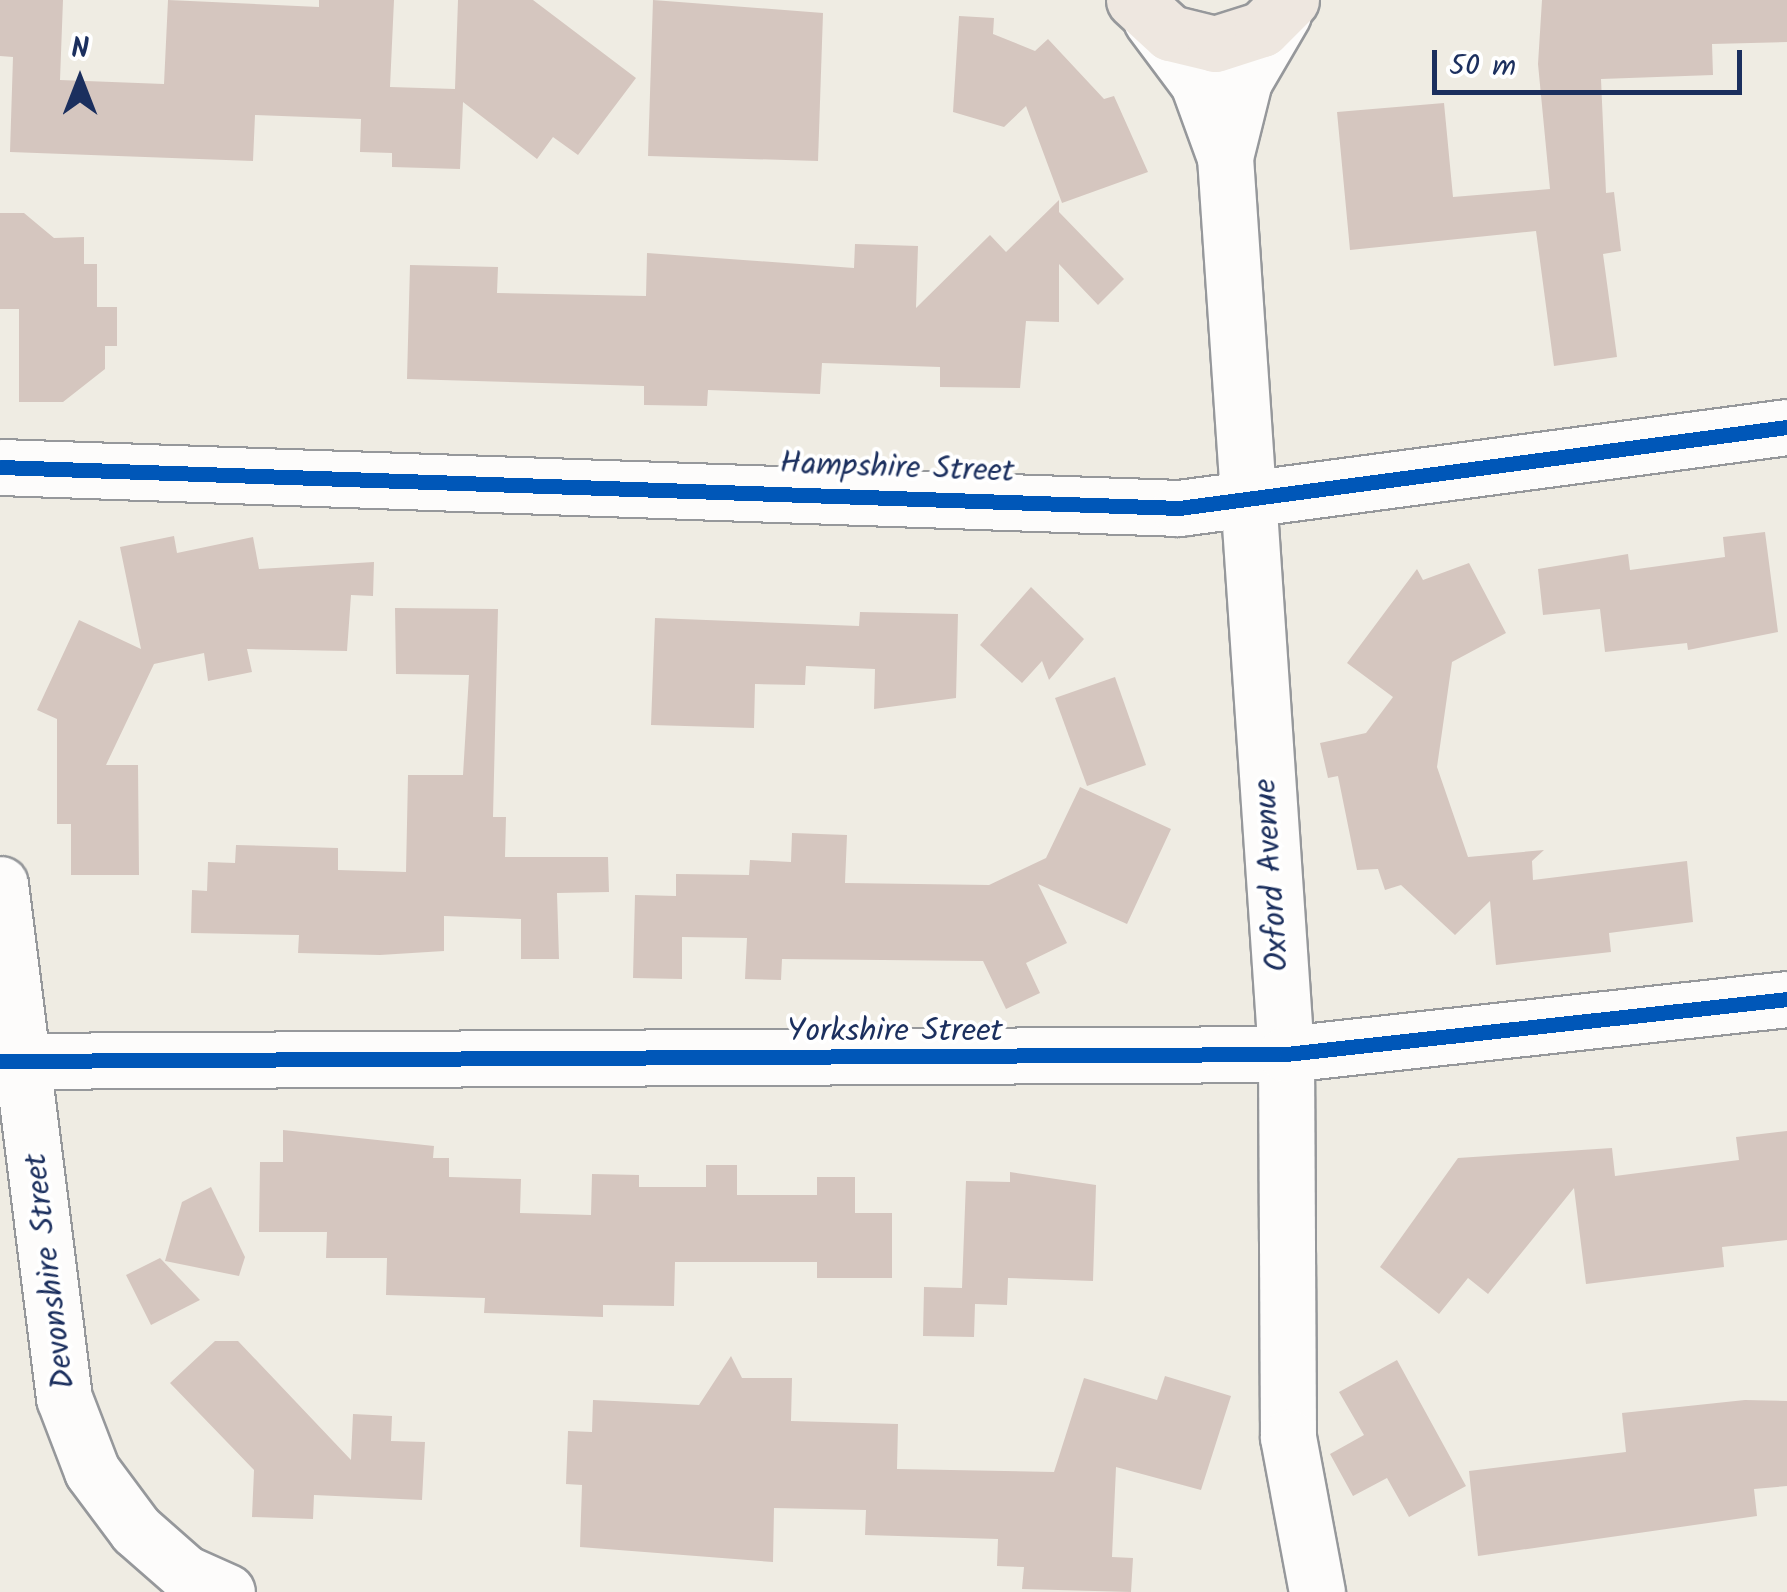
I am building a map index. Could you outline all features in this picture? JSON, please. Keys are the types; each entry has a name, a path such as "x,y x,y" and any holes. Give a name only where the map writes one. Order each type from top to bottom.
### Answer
{"main road":[{"path":"1138,6 1215,44 1287,7"}],"street":[{"name":"Oxford Avenue","path":"1138,6 1198,84 1225,157 1286,1054 1288,1437 1317,1592"},
{"name":"Oxford Avenue","path":"1225,157 1244,81 1287,7"},
{"name":"Hampshire Street","path":"0,467 1179,508 1247,502 1787,427"},
{"name":"Devonshire Street","path":"0,884 13,1061 64,1398 92,1471 136,1530 186,1574 227,1592"},
{"name":"Yorkshire Street","path":"13,1061 1286,1054 1787,999"}],"building":[{"path":"0,0 63,0 60,80 164,84 168,0 319,7 319,0 394,0 390,87 455,89 458,0 533,0 636,78 578,155 553,137 537,159 463,102 460,169 392,167 392,153 360,152 361,119 255,115 253,161 10,152 13,57 0,56"},
{"path":"653,0 823,13 818,161 648,156"},
{"path":"1542,0 1787,0 1787,42 1712,44 1713,75 1601,79 1606,193 1614,192 1621,251 1603,254 1617,357 1554,366 1536,231 1350,250 1337,112 1444,103 1453,197 1550,189 1538,64"},
{"path":"959,16 994,18 993,34 1035,51 1048,39 1104,99 1114,96 1148,172 1062,203 1026,106 1004,127 953,112"},
{"path":"1059,200 1059,212 1124,279 1098,305 1059,264 1059,322 1026,321 1020,388 940,387 940,367 822,363 820,394 708,390 707,406 644,405 644,386 407,379 410,265 498,267 497,293 646,296 647,253 854,268 855,244 918,246 916,308 990,235 1006,252"},
{"path":"0,213 24,213 54,238 84,237 84,264 97,264 97,307 117,307 117,346 105,346 105,369 63,402 19,402 19,309 0,309"},
{"path":"1765,532 1778,632 1688,650 1687,643 1605,652 1600,609 1543,615 1538,569 1628,554 1630,570 1725,557 1723,537"},
{"path":"174,536 177,553 253,537 259,569 374,562 373,596 351,595 347,651 247,649 252,672 208,681 204,653 154,664 106,765 138,765 139,875 71,875 71,824 57,824 57,719 37,710 79,620 141,649 120,547"},
{"path":"1469,563 1506,633 1452,662 1437,767 1468,857 1544,850 1532,861 1533,880 1687,861 1693,922 1609,933 1611,952 1496,965 1490,901 1455,935 1401,885 1385,890 1378,869 1357,870 1338,776 1328,778 1320,743 1366,733 1393,697 1347,663 1417,569 1423,580"},
{"path":"1031,587 1084,639 1049,680 1042,661 1022,683 980,645"},
{"path":"395,608 498,609 493,817 506,817 505,857 608,857 609,892 557,893 559,959 521,959 521,919 444,916 444,951 380,955 298,953 299,935 191,933 192,890 207,891 208,862 235,863 236,845 338,848 338,870 406,872 408,775 463,775 469,675 396,674"},
{"path":"860,612 958,614 956,698 874,709 875,669 806,666 805,685 755,684 754,728 651,725 655,618 859,626"},
{"path":"1115,677 1146,765 1087,786 1055,698"},
{"path":"1080,787 1171,829 1127,924 1038,884 1067,943 1026,963 1040,993 1006,1009 983,961 782,959 781,980 745,979 747,938 682,937 682,979 633,978 635,895 676,896 676,874 749,875 750,860 791,862 792,833 847,835 845,883 989,885 1046,858"},
{"path":"283,1130 434,1146 433,1158 449,1158 449,1177 521,1179 520,1213 591,1215 592,1174 639,1175 639,1187 706,1187 706,1165 737,1165 737,1195 817,1195 817,1177 855,1177 855,1213 892,1213 892,1278 817,1278 817,1262 675,1262 674,1306 603,1305 603,1317 484,1313 485,1298 386,1295 387,1258 326,1258 327,1232 259,1232 260,1162 283,1162"},
{"path":"1787,1131 1787,1240 1722,1247 1724,1267 1586,1284 1574,1188 1488,1294 1468,1278 1439,1314 1380,1267 1458,1158 1612,1148 1615,1176 1739,1160 1736,1137"},
{"path":"1010,1172 1096,1185 1093,1281 1008,1278 1007,1305 975,1304 974,1337 923,1336 924,1287 962,1288 966,1181 1010,1182"},
{"path":"211,1187 245,1257 239,1276 165,1261 182,1202"},
{"path":"160,1258 200,1300 151,1325 126,1275"},
{"path":"215,1341 238,1341 351,1460 353,1414 392,1416 391,1441 425,1442 422,1500 314,1495 313,1519 252,1517 254,1470 170,1383"},
{"path":"731,1356 742,1378 792,1378 791,1421 898,1424 897,1469 1054,1472 1084,1378 1157,1400 1165,1376 1231,1396 1201,1490 1116,1467 1112,1557 1133,1558 1131,1592 1022,1589 1024,1567 997,1566 998,1539 865,1535 866,1510 774,1508 773,1562 580,1547 582,1485 566,1484 568,1431 592,1432 593,1400 699,1405"},
{"path":"1397,1360 1466,1486 1409,1517 1387,1478 1353,1496 1330,1454 1364,1435 1339,1392"},
{"path":"1745,1400 1787,1401 1787,1486 1754,1489 1757,1516 1478,1556 1469,1471 1626,1452 1622,1413"}],"cycle path":[{"path":"0,467 1179,508 1787,427"},
{"path":"0,1061 1286,1054 1787,999"}]}
